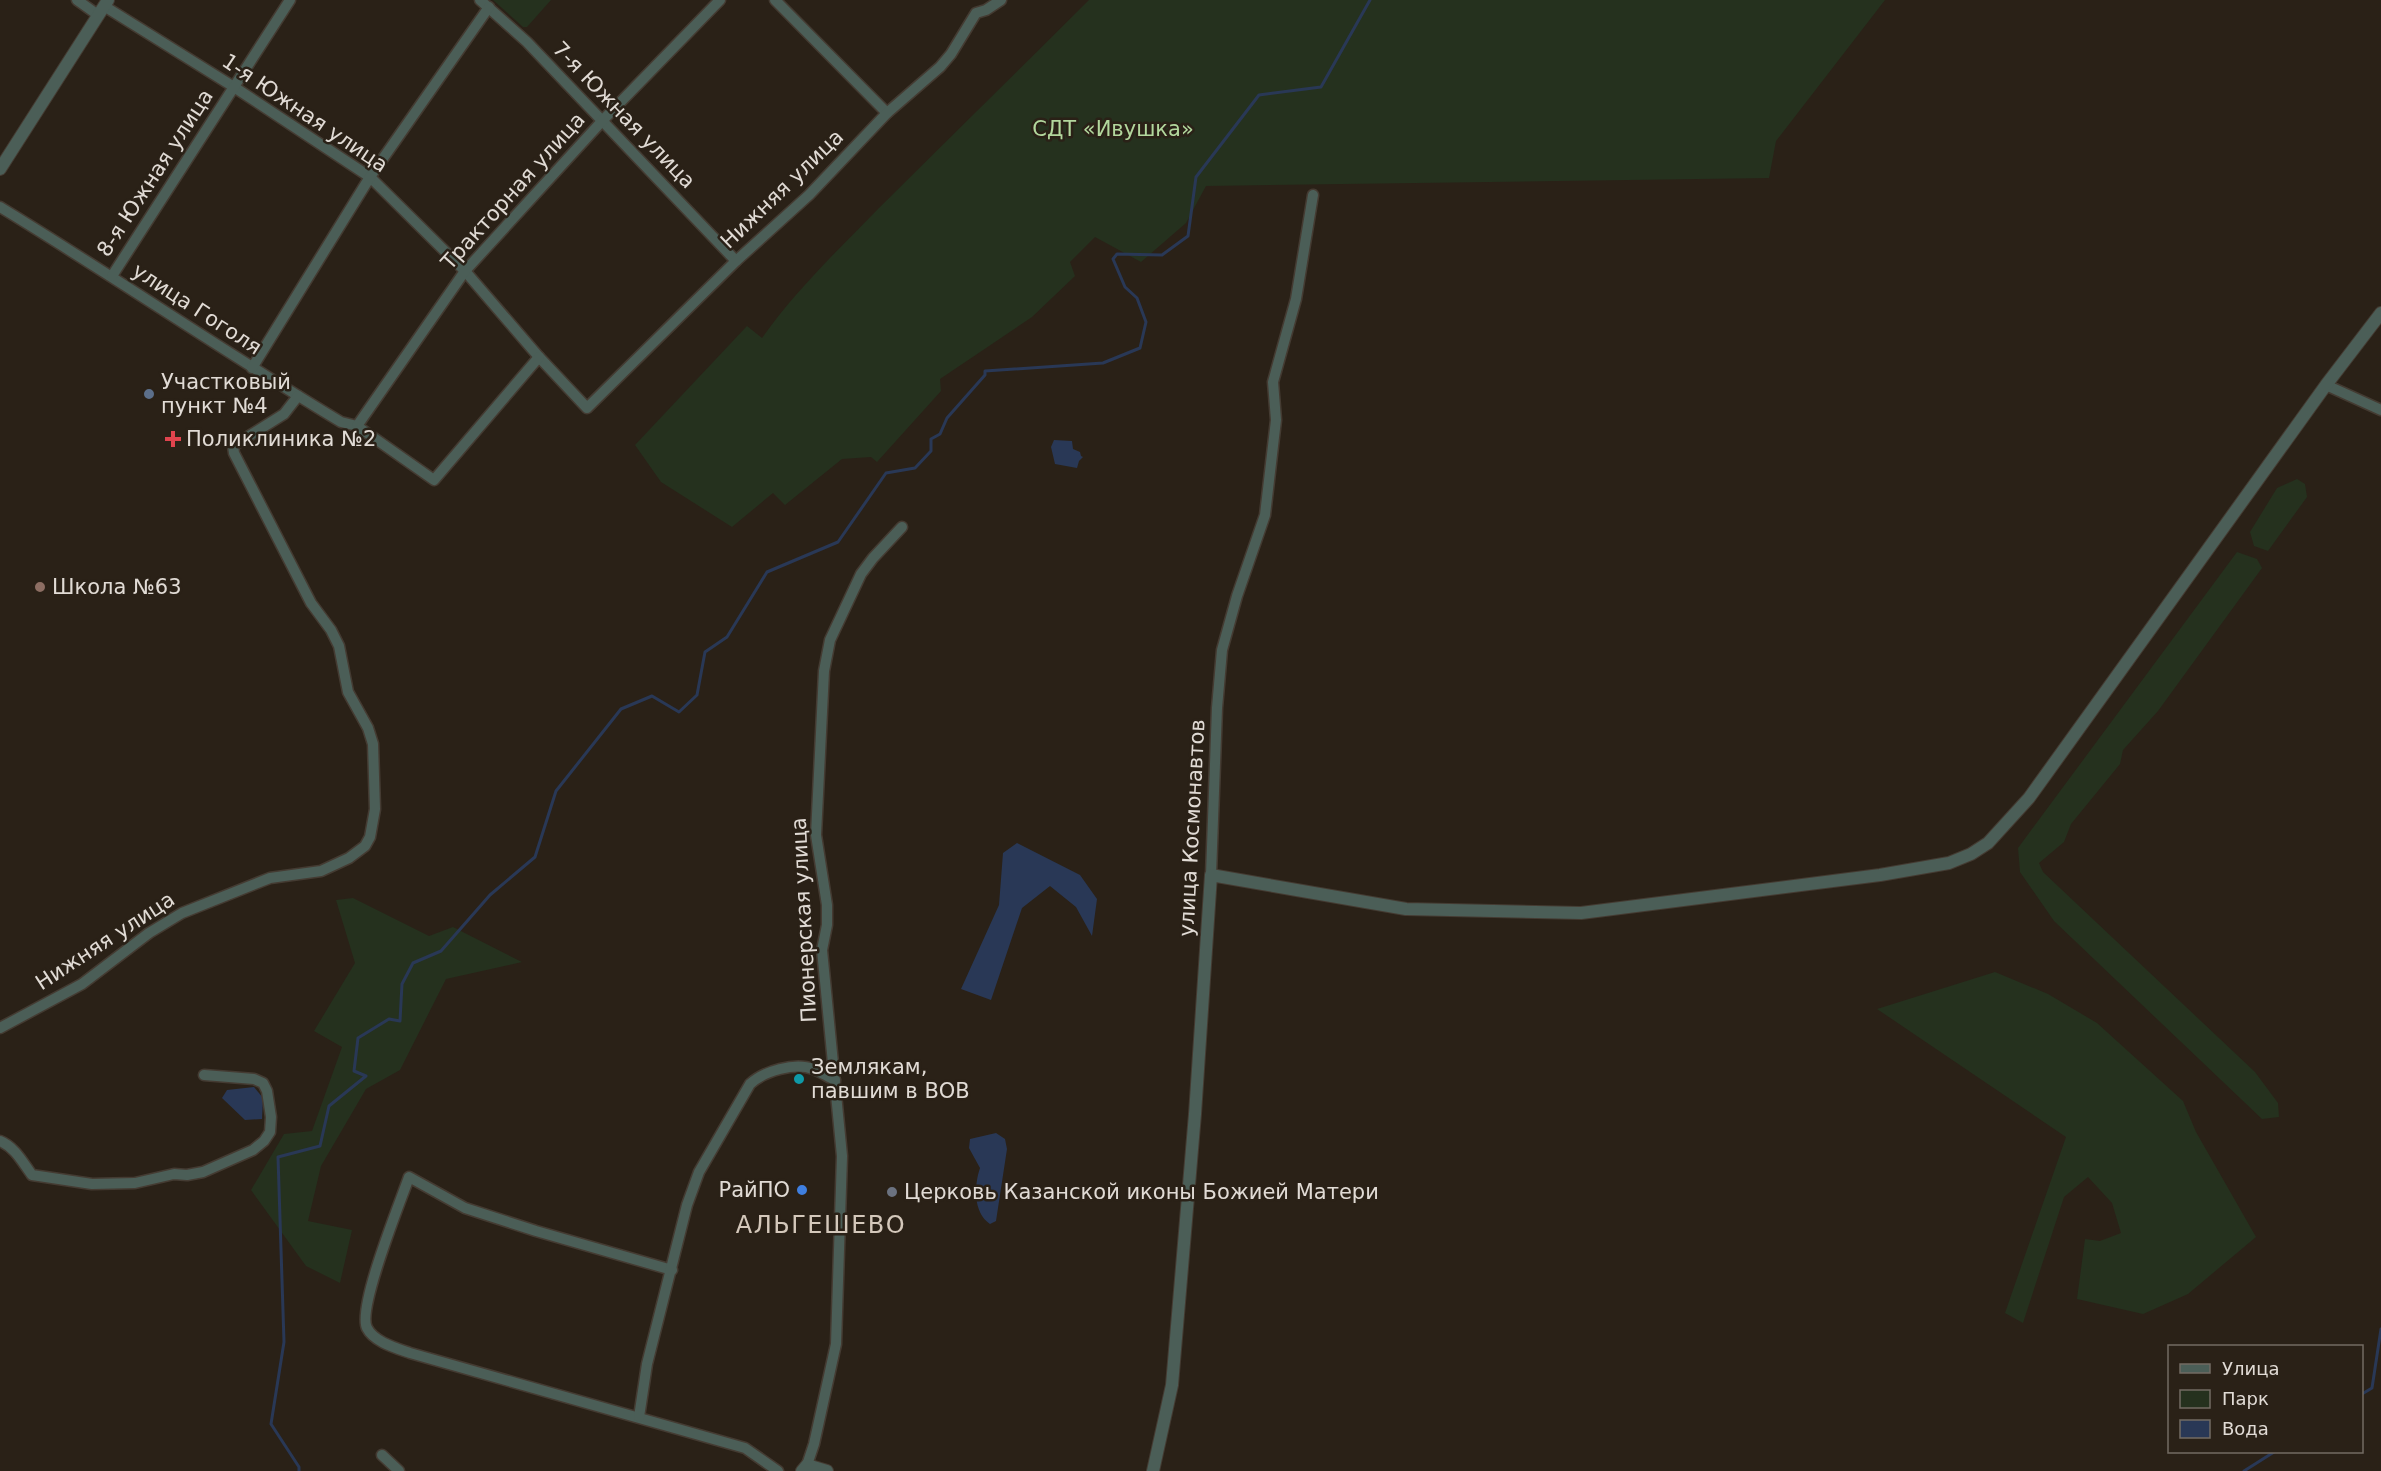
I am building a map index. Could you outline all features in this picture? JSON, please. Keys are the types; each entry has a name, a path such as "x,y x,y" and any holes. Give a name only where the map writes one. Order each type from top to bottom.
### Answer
{"street":[{"name":"1-я Южная улица","path":"77,0 103,7 234,87 370,177 465,271 539,357 587,408"},
{"name":"8-я Южная улица","path":"112,276 290,0"},
{"name":"Тракторная улица","path":"357,426 465,271 603,120 720,0"},
{"path":"775,0 886,113"},
{"name":"Нижняя улица","path":"587,408 736,261 809,195 886,113 945,60 976,13 986,10 1001,0"},
{"path":"252,368 370,177 484,4"},
{"name":"7-я Южная улица","path":"484,4 527,42 736,261"},
{"path":"0,169 103,7"},
{"name":"улица Космонавтов","path":"1153,1471 1172,1385 1211,875 1217,708 1222,650 1237,596 1265,515 1276,420 1273,382 1296,299 1313,195"},
{"name":"улица Гоголя","path":"0,207 112,276 252,368 341,422 357,426 434,480 539,357"},
{"path":"1211,875 1406,909 1581,913 1880,875 1949,863 1971,854 1988,843 2029,798 2326,385 2381,313"},
{"path":"2326,385 2381,410"},
{"name":"Нижняя улица","path":"0,1028 82,984 149,933 182,913 270,878 285,874 321,871 349,858 365,846 370,837 375,809 371,736 348,692 339,646 331,630 311,603 234,453 233,446 284,414 298,396"},
{"name":"Пионерская улица","path":"804,1468 814,1444 836,1344 842,1156 822,950 827,925 827,905 816,835 824,671 830,640 861,574 902,526"},
{"path":"639,1417 647,1364 687,1205 699,1172 750,1084 755,1079 777,1070 802,1066 835,1080"},
{"path":"0,1141 8,1144 32,1176 92,1184 135,1183 174,1173 187,1175 203,1172 253,1150 264,1141 270,1132 271,1117 267,1091 263,1083 254,1078 204,1075"},
{"path":"672,1270 465,1208 409,1177 373,1279 364,1316 369,1330 392,1347 745,1448 778,1471"},
{"path":"382,1455 399,1471"},
{"path":"804,1468 826,1471"}],"green space":[{"path":"493,0 551,0 527,27 523,27"},
{"name":"СДТ «Ивушка»","path":"1089,0 1885,0 1776,141 1769,178 1206,186 1186,223 1141,262 1095,237 1070,262 1075,276 1032,317 940,379 941,391 877,462 871,457 842,459 785,505 773,493 732,527 661,482 635,445 747,326 762,338 788,304 832,255"},
{"path":"2297,479 2305,484 2307,497 2268,551 2254,546 2250,532 2277,488"},
{"path":"2237,552 2257,559 2262,568 2158,711 2123,750 2120,764 2071,824 2064,842 2039,863 2043,872 2255,1072 2278,1103 2279,1117 2262,1119 2054,921 2020,872 2018,848"},
{"path":"353,898 429,936 453,927 522,962 446,979 400,1070 366,1089 321,1166 308,1221 352,1230 340,1283 306,1266 251,1190 284,1134 312,1131 342,1047 314,1031 355,963 336,900"},
{"path":"1995,972 2048,994 2097,1023 2183,1101 2196,1132 2256,1237 2188,1294 2143,1314 2077,1299 2085,1239 2100,1241 2121,1233 2112,1203 2088,1177 2064,1197 2023,1323 2005,1313 2066,1137 1877,1009"}],"water":[{"path":"1054,440 1072,441 1073,449 1080,452 1083,457 1077,468 1055,464 1051,447"},
{"path":"1017,843 1080,875 1097,899 1092,936 1076,907 1050,886 1022,908 991,1000 961,989 999,905 1003,853"},
{"path":"254,1087 263,1098 262,1119 245,1120 222,1098 227,1090"},
{"path":"996,1133 1005,1139 1007,1149 996,1221 990,1224 980,1213 978,1206 976,1190 980,1168 969,1148 970,1139"}],"waterway":[{"path":"299,1471 299,1467 271,1424 284,1342 278,1157 320,1146 329,1106 366,1076 354,1071 358,1038 389,1019 400,1021 402,984 413,963 441,951 490,895 535,857 556,791 621,709 652,696 679,712 697,695 705,652 727,637 767,572 838,542 886,473 915,468 931,451 931,439 940,434 947,418 985,375 985,371 1103,363 1140,348 1146,322 1137,298 1125,287 1113,259 1117,254 1162,255 1188,236 1196,177 1259,95 1321,87 1370,0"},
{"path":"2363,1393 2372,1388 2381,1329"},
{"path":"2244,1471 2272,1453"}],"place":[{"name":"Участковый пункт №4","path":"149,394"},
{"name":"Поликлиника №2","path":"173,439"},
{"name":"Школа №63","path":"40,587"},
{"name":"Землякам, павшим в ВОВ","path":"799,1079"},
{"name":"РайПО","path":"802,1190"},
{"name":"Церковь Казанской иконы Божией Матери","path":"892,1192"}],"district":[{"name":"АЛЬГЕШЕВО","path":"821,1225"}]}
